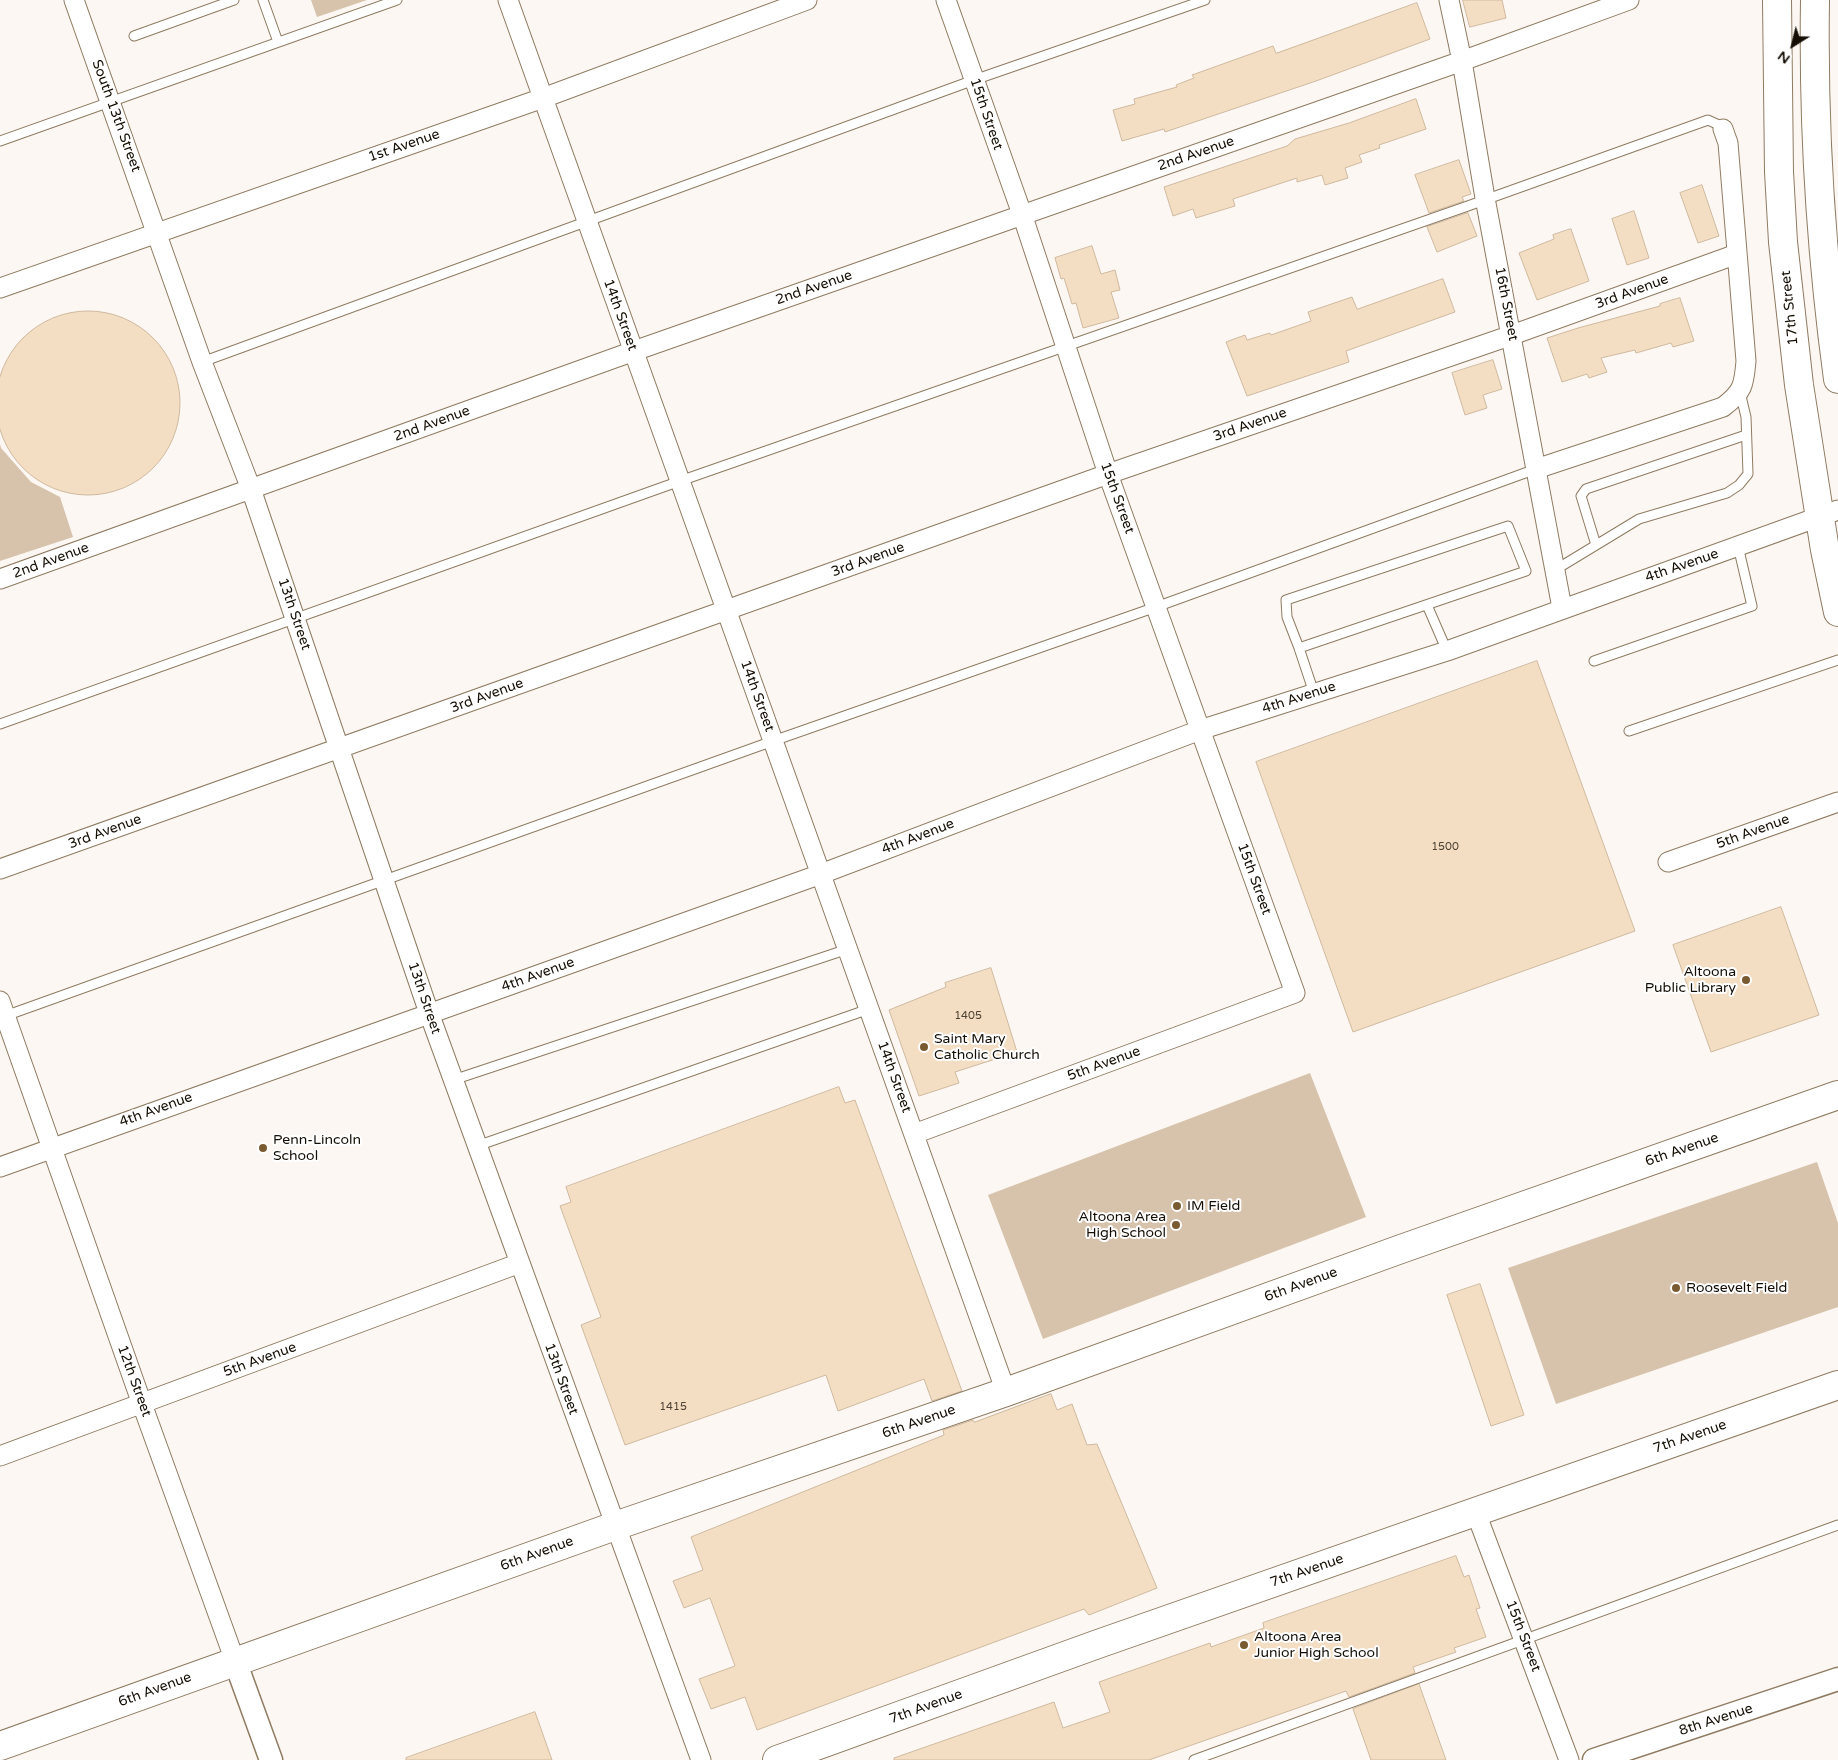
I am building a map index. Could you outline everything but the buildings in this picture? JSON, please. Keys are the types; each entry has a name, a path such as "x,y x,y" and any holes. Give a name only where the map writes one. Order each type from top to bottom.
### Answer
{"main road":[{"name":"17th Street","path":"1777,0 1777,117 1784,242 1799,385 1829,514 1825,550 1838,612"},
{"path":"1815,0 1816,112 1830,219 1826,280 1838,379"},
{"name":"6th Avenue","path":"0,1746 615,1526 1006,1392 1411,1245 1838,1095"},
{"name":"7th Avenue","path":"778,1760 1098,1644 1838,1385"}],"street":[{"name":"South 13th Street","path":"74,0 157,232"},
{"name":"14th Street","path":"508,0 1006,1392"},
{"name":"1st Avenue","path":"0,288 543,98 807,0"},
{"name":"15th Street","path":"946,0 1022,214 1108,474 1295,993"},
{"name":"16th Street","path":"1449,0 1462,61 1485,198 1562,608"},
{"name":"2nd Avenue","path":"0,579 634,351 1462,61 1629,0"},
{"path":"1536,469 1723,407 1740,392 1744,382 1746,361 1728,143 1723,129"},
{"name":"13th Street","path":"157,232 202,362 251,489 429,1013 701,1760"},
{"name":"3rd Avenue","path":"0,869 1108,474 1512,335 1737,254"},
{"name":"4th Avenue","path":"0,1167 821,874 1200,730 1447,651 1562,608 1829,514"},
{"name":"5th Avenue","path":"1668,862 1838,802"},
{"name":"5th Avenue","path":"914,1134 1295,993"},
{"name":"12th Street","path":"2,1012 271,1760"},
{"name":"5th Avenue","path":"0,1456 520,1263"},
{"name":"15th Street","path":"1476,1513 1569,1760"},
{"name":"8th Avenue","path":"1594,1760 1838,1679"}],"lane":[{"path":"134,36 234,0"},
{"path":"263,0 278,42"},
{"path":"0,141 110,100 397,0"},
{"path":"202,362 974,80 1205,0"},
{"path":"0,724 680,481 1465,207 1485,198 1708,120 1712,120 1723,129"},
{"path":"1555,570 1639,519 1727,493 1739,485 1748,474 1746,417 1740,392"},
{"path":"1596,545 1580,496 1586,489 1746,435"},
{"path":"2,1012 384,881 773,741 1156,607 1536,469"},
{"path":"1299,648 1526,571 1508,526 1286,600 1287,617 1314,694"},
{"path":"1594,661 1752,606 1738,546"},
{"path":"1427,605 1447,651"},
{"path":"1629,731 1838,660"},
{"path":"453,1080 848,950"},
{"path":"477,1146 869,1009"},
{"path":"1194,1760 1838,1525"}],"shaded area":[{"path":"311,0 367,0 317,17"},
{"path":"0,444 1,448 31,482 60,497 73,537 0,561"},
{"name":"IM Field","path":"1310,1073 1366,1217 1043,1339 988,1195"},
{"name":"Roosevelt Field","path":"1817,1162 1838,1223 1838,1307 1556,1404 1508,1268"}],"place":[{"name":"Altoona Public Library","path":"1746,980"},
{"name":"Saint Mary Catholic Church","path":"924,1047"},
{"name":"Penn-Lincoln School","path":"263,1148"},
{"name":"IM Field","path":"1177,1206"},
{"name":"Altoona Area High School","path":"1176,1225"},
{"name":"Roosevelt Field","path":"1676,1288"},
{"name":"Altoona Area Junior High School","path":"1244,1645"}]}
